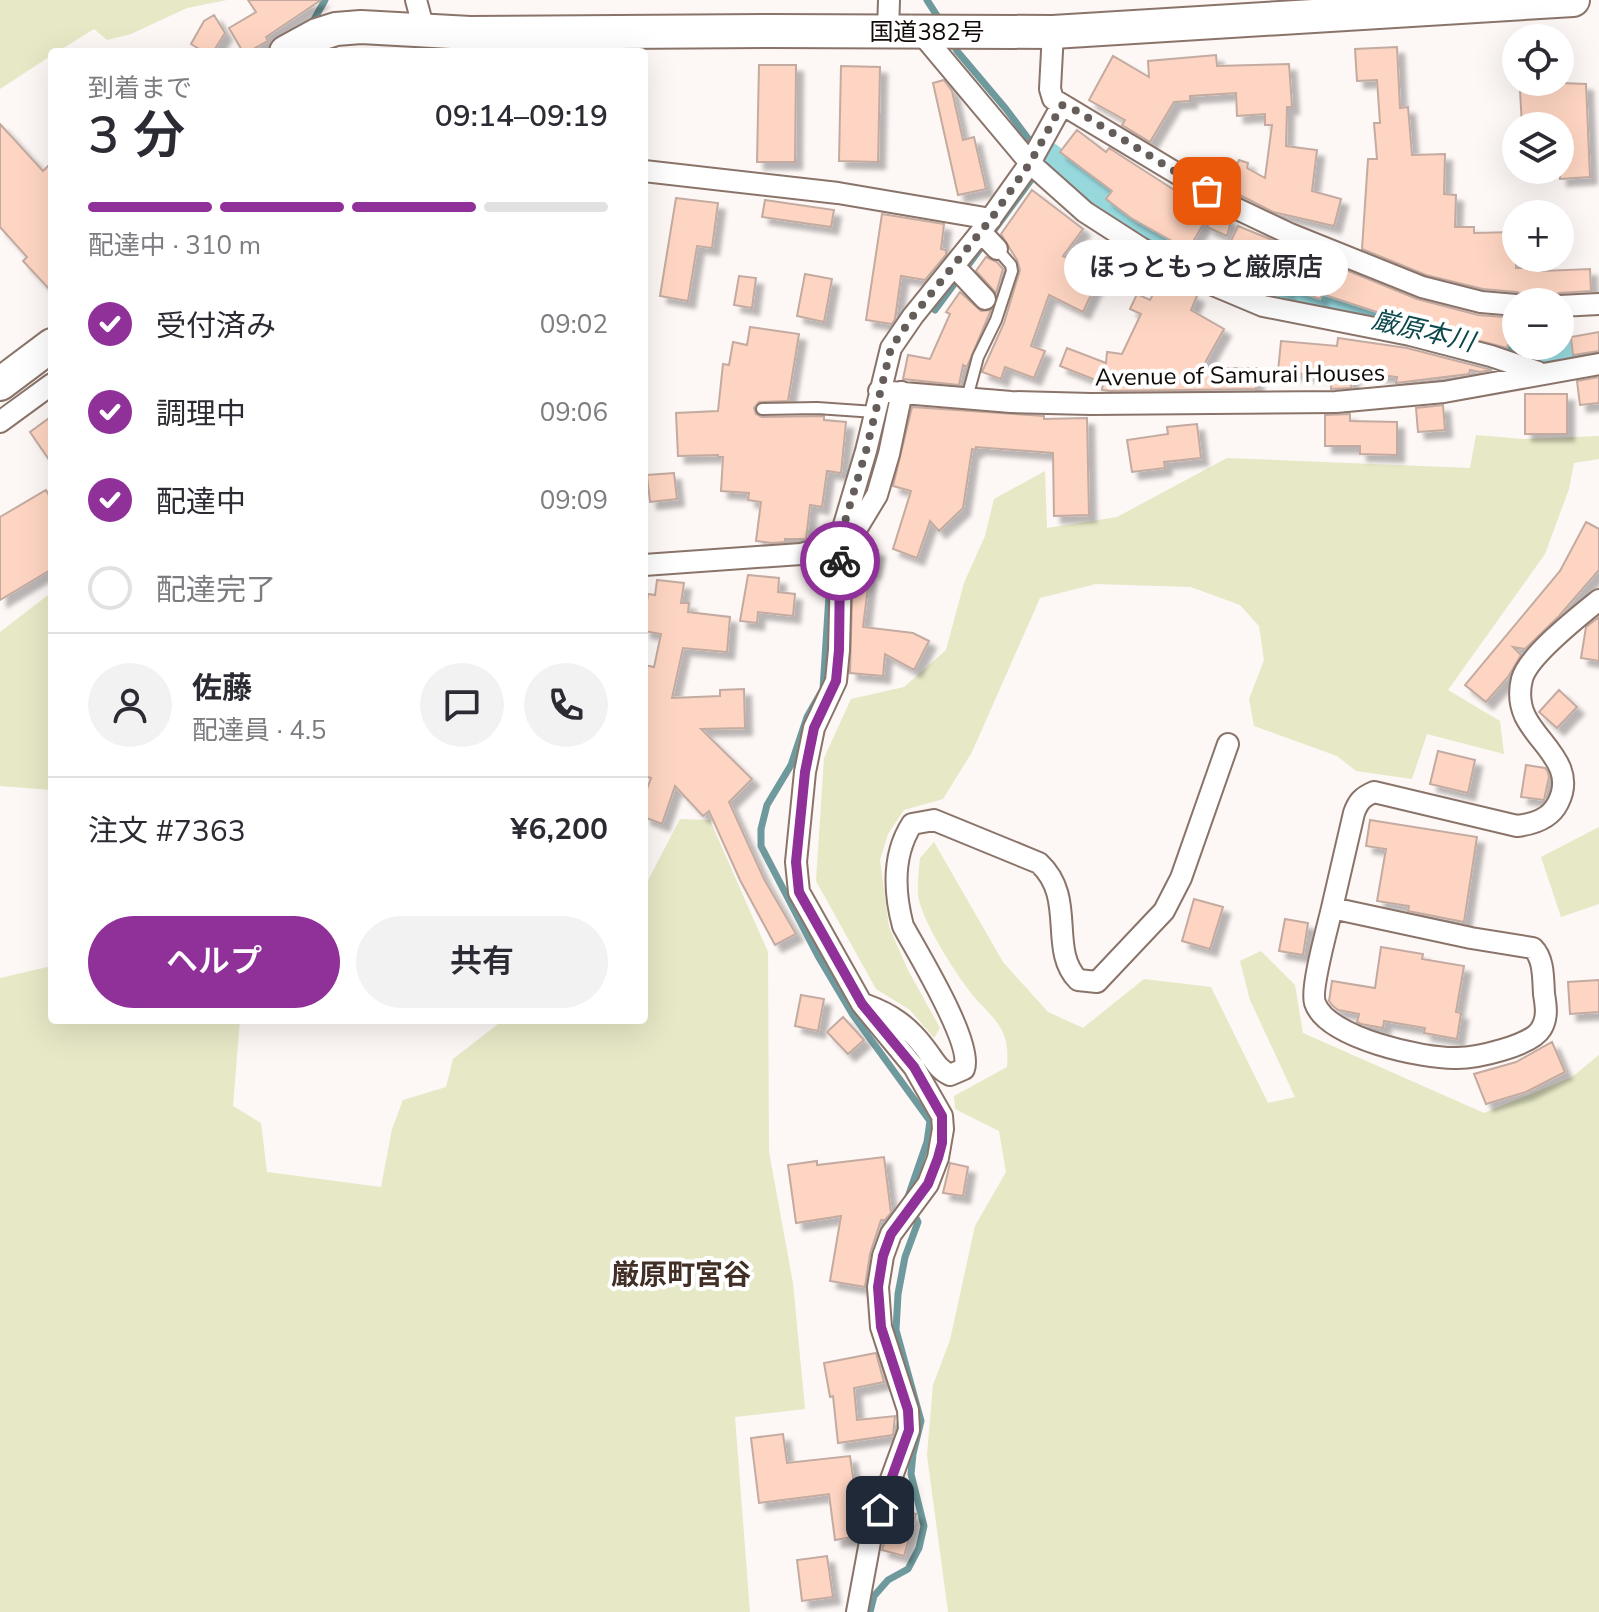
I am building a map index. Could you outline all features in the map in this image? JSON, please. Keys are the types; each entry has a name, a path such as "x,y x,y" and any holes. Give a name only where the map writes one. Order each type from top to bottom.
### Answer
{"highway":[{"name":"国道382号","path":"313,43 336,29 420,15 470,33 590,42 888,32 1053,32 1559,0"},
{"path":"0,384 48,348"}],"street":[{"path":"888,32 889,0"},
{"path":"1053,32 1050,89 1053,99 1062,105 1077,111 1231,206 1290,234 1422,287 1481,302 1502,304"},
{"path":"938,33 1037,162 1085,212 1141,248 1194,277 1263,306 1410,335 1542,373"},
{"path":"883,418 879,391 891,348 989,234 1037,162 1062,105"},
{"path":"648,171 838,193 989,234"},
{"path":"959,272 985,299"},
{"path":"1574,305 1599,304"},
{"name":"Avenue of Samurai Houses","path":"879,391 1091,404 1336,402 1444,392 1599,364"},
{"path":"0,422 48,387"},
{"path":"857,1612 872,1531 909,1430 908,1410 881,1327 878,1287 883,1256 891,1234 928,1184 938,1158 942,1116 914,1067 862,1004 799,892 796,862 805,772 814,728 836,681 841,570 838,545 883,418 902,392"},
{"path":"648,565 801,554 838,545"},
{"path":"1332,908 1533,948 1540,956 1547,1016 1536,1036 1485,1054 1458,1058 1397,1048 1352,1035 1328,1022 1320,1013 1313,996 1332,908 1354,813 1358,802 1366,795 1374,792 1517,826 1531,824 1556,808 1562,795 1563,778 1551,751 1527,720 1520,695 1522,680 1528,664 1599,600"},
{"path":"862,1004 888,1013 906,1026 940,1071 950,1075 964,1069 967,1061 965,1050 903,926 895,890 905,834 912,824 923,821 934,820 1026,856 1049,872 1059,894 1068,970 1078,980 1097,982 1164,911 1181,878 1228,744"}],"lane":[{"path":"967,398 978,357 996,320 1012,271 989,234"},
{"path":"762,409 817,408 883,418"}],"green space":[{"path":"0,0 227,0 187,8 131,34 107,40 94,29 63,48 48,48 48,58 0,89"},
{"path":"1476,435 1523,439 1599,436 1599,459 1574,463 1569,489 1545,554 1448,690 1500,721 1504,754 1427,734 1412,779 1356,771 1337,756 1254,726 1249,699 1264,660 1259,626 1240,605 1191,587 1096,584 1040,598 972,752 943,799 904,810 888,834 880,860 889,927 908,970 940,1028 934,1038 910,1010 876,989 816,881 824,758 851,699 904,687 946,650 964,583 985,536 994,499 1045,471 1047,528 1117,517 1227,458 1470,468"},
{"path":"48,595 48,790 0,786 0,632"},
{"path":"680,819 710,820 768,952 769,1152 793,1283 805,1409 735,1417 750,1612 0,1612 0,978 48,967 48,1024 240,1024 233,1106 261,1123 267,1172 381,1187 392,1129 403,1100 446,1087 453,1059 498,1024 648,1024 648,880"},
{"path":"1599,827 1599,904 1561,917 1541,857"},
{"path":"934,842 1003,962 1048,1012 1083,1028 1144,979 1211,987 1268,1103 1295,1097 1250,1000 1240,961 1261,951 1295,985 1303,1033 1484,1113 1572,1077 1599,1055 1599,1612 948,1612 927,1455 933,1385 950,1340 975,1226 1006,1172 999,1131 955,1109 954,1096 1007,1067 1007,1054 1001,1028 950,963 921,906 918,890 920,858"}],"building":[{"path":"248,0 321,0 266,37 268,41 255,48 241,48 229,28 256,12"},
{"path":"214,15 225,33 216,48 198,48 191,44 204,21"},
{"path":"1397,47 1400,108 1408,107 1412,155 1445,154 1444,194 1456,195 1455,227 1474,227 1474,233 1502,232 1502,272 1574,272 1590,269 1591,291 1574,292 1574,288 1483,289 1426,275 1362,249 1368,159 1377,159 1374,123 1380,123 1377,80 1357,81 1355,49"},
{"path":"1216,55 1217,66 1289,64 1292,107 1287,107 1286,146 1317,150 1312,191 1341,199 1334,226 1273,212 1226,188 1239,160 1248,163 1247,168 1265,178 1272,125 1265,125 1265,114 1237,116 1236,93 1190,96 1190,101 1174,102 1150,142 1122,125 1125,120 1089,100 1113,56 1149,77 1148,61"},
{"path":"759,65 796,65 795,162 757,162"},
{"path":"841,66 880,67 878,162 839,161"},
{"path":"944,80 952,91 963,140 974,137 986,189 958,195 933,83"},
{"path":"1574,84 1586,84 1590,177 1574,178 1574,112 1521,112 1520,96 1574,96"},
{"path":"0,124 43,171 48,166 48,288 23,261 27,257 0,227"},
{"path":"1077,130 1106,152 1109,148 1210,213 1188,250 1131,218 1106,199 1112,191 1060,152"},
{"path":"1032,190 1083,229 1063,256 1101,273 1083,312 1049,295 1031,346 1045,351 1034,378 1005,367 1001,379 982,372 1004,323 1020,270 1001,234"},
{"path":"676,198 718,203 712,248 697,246 688,301 660,296"},
{"path":"765,200 834,210 831,227 762,217"},
{"path":"1214,211 1231,221 1227,236 1207,227"},
{"path":"882,214 944,224 941,249 946,250 946,255 925,280 901,276 892,324 866,320"},
{"path":"1238,226 1417,299 1478,315 1502,317 1502,347 1401,320 1322,294 1320,299 1289,288 1287,293 1259,283 1267,261 1229,245"},
{"path":"986,257 1003,269 996,293 976,271"},
{"path":"805,274 832,279 824,322 797,316"},
{"path":"739,276 756,278 752,308 734,305"},
{"path":"1161,279 1197,296 1191,310 1224,329 1202,368 1257,368 1256,389 1102,390 1103,383 1060,366 1067,348 1106,363 1107,352 1122,354 1141,314 1130,309 1137,294 1150,300"},
{"path":"960,292 981,311 991,310 967,367 963,365 959,385 903,379 908,355 930,359 950,314 946,312"},
{"path":"750,327 799,334 788,401 759,402 754,408 756,414 762,417 824,416 824,420 846,422 841,473 827,471 822,507 810,505 806,539 785,539 785,542 772,543 756,541 761,502 748,500 749,493 721,491 723,457 678,456 676,413 718,411 723,364 729,365 733,342 747,345"},
{"path":"1599,332 1599,351 1574,355 1574,336"},
{"path":"1338,338 1407,348 1492,370 1470,370 1469,374 1396,383 1397,377 1358,372 1358,375 1352,374 1351,388 1331,389 1332,376 1278,372 1281,341 1337,346"},
{"path":"1599,377 1599,403 1580,405 1577,381"},
{"path":"1525,394 1567,394 1567,434 1525,434"},
{"path":"1443,405 1445,430 1418,432 1416,408"},
{"path":"912,407 1044,416 1044,419 1087,418 1089,515 1054,516 1053,453 976,447 976,450 972,449 963,508 939,531 930,521 917,558 893,549 911,491 893,486"},
{"path":"1350,414 1350,421 1397,422 1397,455 1360,454 1360,446 1325,446 1325,415"},
{"path":"48,419 48,458 30,432"},
{"path":"1197,424 1201,458 1164,462 1165,468 1132,472 1127,440 1168,434 1167,427"},
{"path":"674,473 677,499 650,502 648,475"},
{"path":"46,490 48,494 48,571 0,600 0,517"},
{"path":"1586,522 1599,529 1599,570 1525,649 1513,647 1521,655 1508,677 1486,702 1465,685 1560,571"},
{"path":"859,545 878,550 873,572 870,571 863,627 913,633 929,641 914,670 885,654 883,676 850,673 853,564"},
{"path":"748,575 779,578 778,592 795,594 793,616 758,612 757,623 740,621"},
{"path":"657,580 684,583 681,603 689,603 688,612 730,617 727,652 683,648 672,698 720,696 720,690 744,689 745,728 701,729 752,779 729,802 764,879 796,934 775,945 740,880 709,811 703,816 675,786 662,824 648,819 651,778 648,777 648,666 654,667 661,634 648,632 648,594 655,595"},
{"path":"1599,617 1599,661 1581,658 1586,627"},
{"path":"1559,690 1577,707 1557,728 1539,712"},
{"path":"1438,751 1475,760 1468,793 1430,784"},
{"path":"1526,765 1545,768 1548,772 1544,800 1521,797"},
{"path":"1370,820 1477,837 1464,922 1408,911 1409,906 1377,901 1386,849 1366,846"},
{"path":"1194,899 1223,907 1210,949 1182,941"},
{"path":"1285,919 1308,923 1303,955 1279,951"},
{"path":"1381,947 1423,954 1422,959 1464,966 1456,1012 1461,1013 1457,1039 1424,1033 1425,1028 1384,1021 1383,1028 1361,1024 1357,1022 1359,1014 1333,1006 1329,1001 1332,981 1375,988"},
{"path":"1599,980 1599,1012 1570,1014 1568,982"},
{"path":"801,995 824,999 818,1031 795,1026"},
{"path":"843,1017 864,1040 848,1054 827,1032"},
{"path":"1552,1042 1565,1072 1526,1092 1486,1104 1474,1074 1516,1062"},
{"path":"884,1157 891,1213 881,1220 870,1254 865,1287 830,1281 841,1216 796,1223 788,1165 817,1161 817,1165"},
{"path":"950,1163 968,1167 963,1196 943,1193"},
{"path":"876,1353 884,1382 854,1388 857,1420 895,1416 893,1435 838,1443 833,1396 830,1397 824,1363"},
{"path":"783,1434 787,1463 850,1456 860,1527 858,1536 835,1540 829,1494 759,1503 751,1438"},
{"path":"894,1508 916,1514 904,1556 882,1550"},
{"path":"827,1556 833,1597 802,1601 797,1560"}],"waterway":[{"path":"311,25 325,0"},
{"path":"927,0 941,22"},
{"path":"935,310 1045,161 951,40"},
{"name":"厳原本川","path":"1045,161 1138,233 1184,259 1272,295 1381,318 1550,361 1599,352"},
{"path":"863,498 883,440 888,403"},
{"path":"830,580 823,689 807,717 791,765 767,805 761,829 761,846 818,956 853,1015 930,1121 927,1142 907,1200"},
{"path":"870,1612 874,1596 888,1580 908,1569 919,1548 924,1526 911,1474 921,1421 896,1330 898,1294 905,1257 918,1222 912,1210"}],"way so far":[{"path":"840,561 838,545 866,451 891,348 991,219 1030,163 1062,105 1077,111 1207,191"}],"place":[{"name":"ほっともっと厳原店","path":"1207,191"}],"district":[{"name":"厳原町宮谷","path":"681,1275"}],"route":[{"path":"840,561 836,681 814,728 805,772 796,862 799,892 862,1004 914,1067 942,1116 943,1129 938,1158 928,1184 891,1234 883,1256 878,1287 881,1327 908,1410 909,1430 880,1510"}]}
